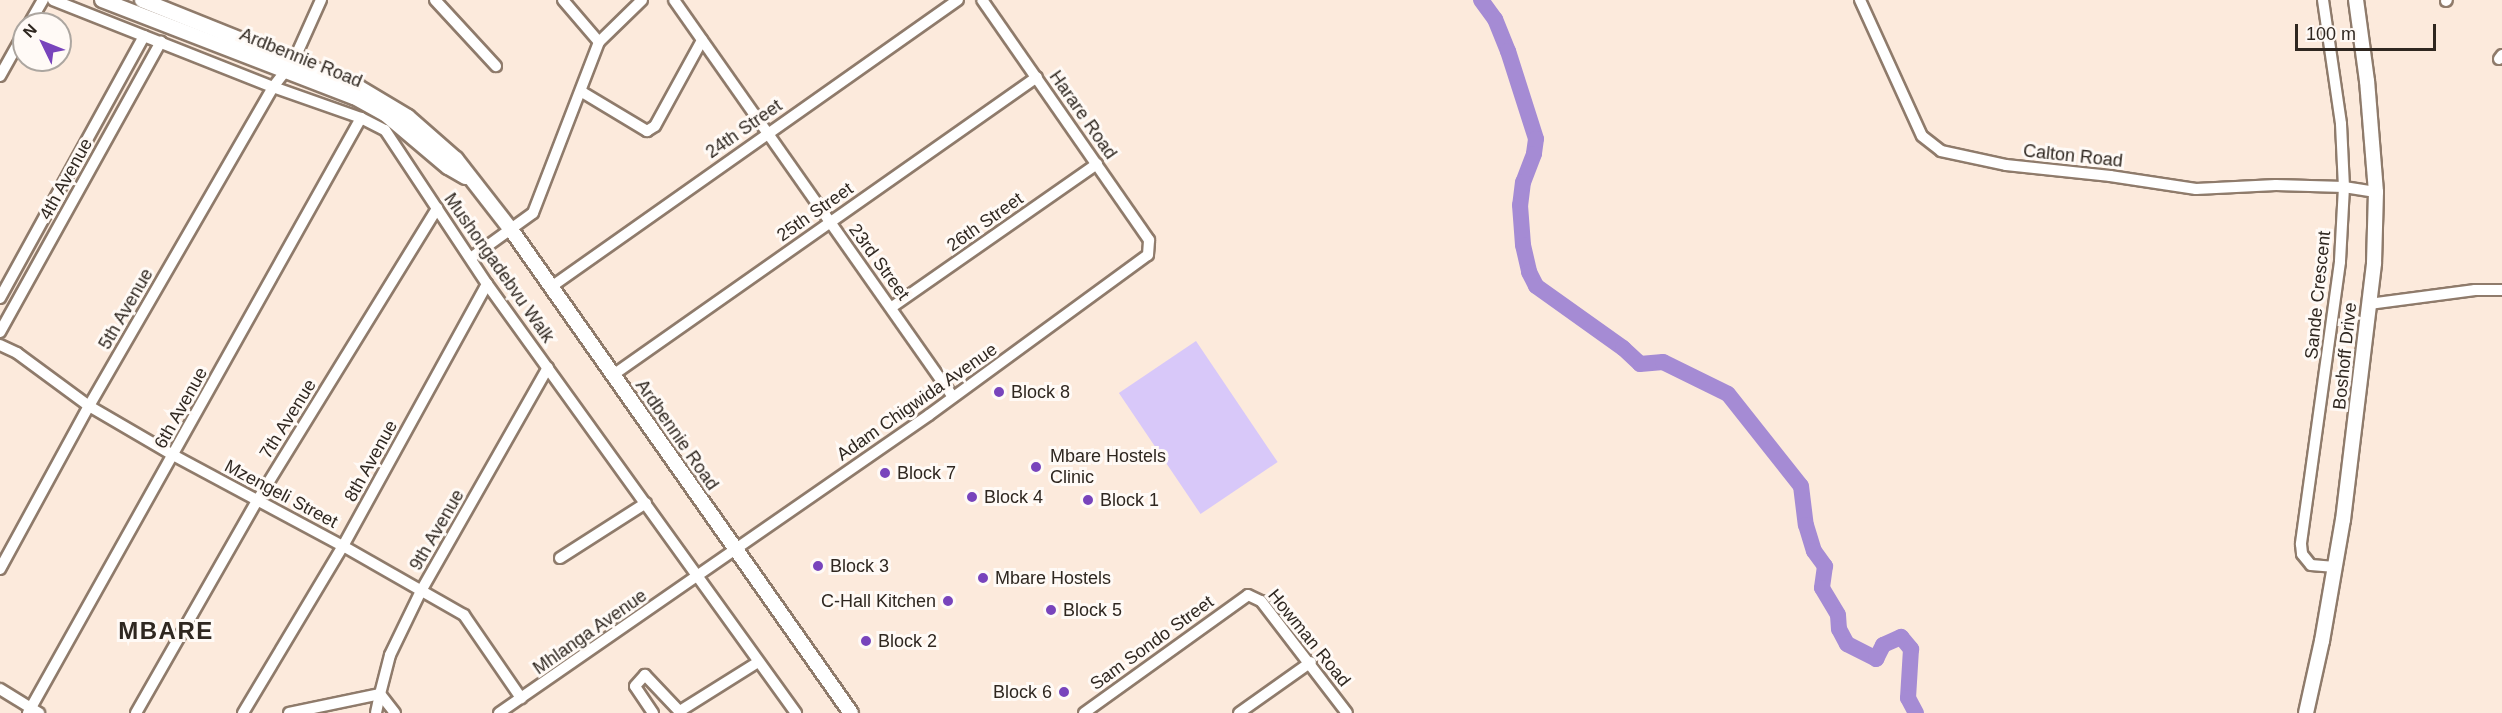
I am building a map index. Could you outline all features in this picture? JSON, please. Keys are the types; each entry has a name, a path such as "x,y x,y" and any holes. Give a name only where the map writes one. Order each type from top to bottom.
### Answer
{"main road":[{"name":"Ardbennie Road","path":"102,0 357,87 408,117 456,159 512,231 734,550 851,713"},
{"name":"Ardbennie Road","path":"142,0 291,65"},
{"name":"Boshoff Drive","path":"2306,713 2335,567 2359,402 2374,263 2376,192 2367,81 2356,0"}],"street":[{"name":"Mushongadebvu Walk","path":"53,0 273,87 361,118 385,130 472,257 487,284 796,713"},
{"name":"5th Avenue","path":"0,569 89,406 273,87 291,65 321,0"},
{"path":"435,0 496,66"},
{"path":"563,0 599,42"},
{"path":"472,257 512,231 533,213 582,92 599,42 642,0"},
{"name":"23rd Street","path":"674,0 829,222 892,307 953,397"},
{"name":"24th Street","path":"551,287 766,133 958,0"},
{"name":"Harare Road","path":"982,0 1149,240 1150,251"},
{"name":"Calton Road","path":"1860,0 1922,136 1941,152 2006,165 2196,189 2276,185 2344,187 2376,192"},
{"name":"Sande Crescent","path":"2323,0 2341,124 2344,187 2340,262 2301,544 2302,554 2311,565 2335,567"},
{"name":"4th Avenue","path":"0,298 129,68 144,36"},
{"path":"582,92 647,131 655,126 702,40"},
{"name":"4th Avenue","path":"0,332 160,42"},
{"path":"0,76 12,54"},
{"path":"129,68 142,75"},
{"name":"25th Street","path":"614,375 1037,77"},
{"name":"6th Avenue","path":"33,711 361,118"},
{"name":"26th Street","path":"892,307 1097,164"},
{"name":"7th Avenue","path":"136,713 257,501 437,208"},
{"name":"Adam Chigwida Avenue","path":"699,576 1144,260 1150,251"},
{"name":"8th Avenue","path":"243,713 343,546 487,284"},
{"path":"2369,304 2475,290 2502,290"},
{"name":"Mzengeli Street","path":"0,345 16,353 89,406 173,455 343,546 467,618 521,698"},
{"name":"9th Avenue","path":"376,713 390,655 421,591 548,367"},
{"path":"560,558 646,503"},
{"name":"Mhlanga Avenue","path":"499,713 699,576"},
{"name":"Howman Road","path":"1240,600 1248,595 1258,597 1311,662 1347,713"},
{"name":"Sam Sondo Street","path":"1084,713 1240,600"},
{"path":"653,713 634,686 645,675 681,712 758,662"},
{"path":"1239,713 1311,662"},
{"path":"0,690 33,711"},
{"path":"289,713 380,694 395,713"}],"shaded area":[{"path":"1196,341 1278,462 1201,514 1119,393"}],"waterway":[{"path":"1481,0 1495,19 1508,51 1536,139 1534,154 1523,182 1520,205 1523,245 1529,272 1536,286 1623,348 1640,364 1663,362 1728,394 1801,486 1806,525 1814,551 1825,566 1822,588 1838,615 1839,629 1847,644 1876,659 1883,645 1901,637 1911,649 1908,698 1916,713"}],"place":[{"name":"Block 8","path":"999,392"},
{"name":"Mbare Hostels Clinic","path":"1036,467"},
{"name":"Block 7","path":"885,473"},
{"name":"Block 4","path":"972,497"},
{"name":"Block 1","path":"1088,500"},
{"name":"Block 3","path":"818,566"},
{"name":"Mbare Hostels","path":"983,578"},
{"name":"C-Hall Kitchen","path":"948,601"},
{"name":"Block 5","path":"1051,610"},
{"name":"Block 2","path":"866,641"},
{"name":"Block 6","path":"1064,692"}],"district":[{"name":"MBARE","path":"166,631"}]}
